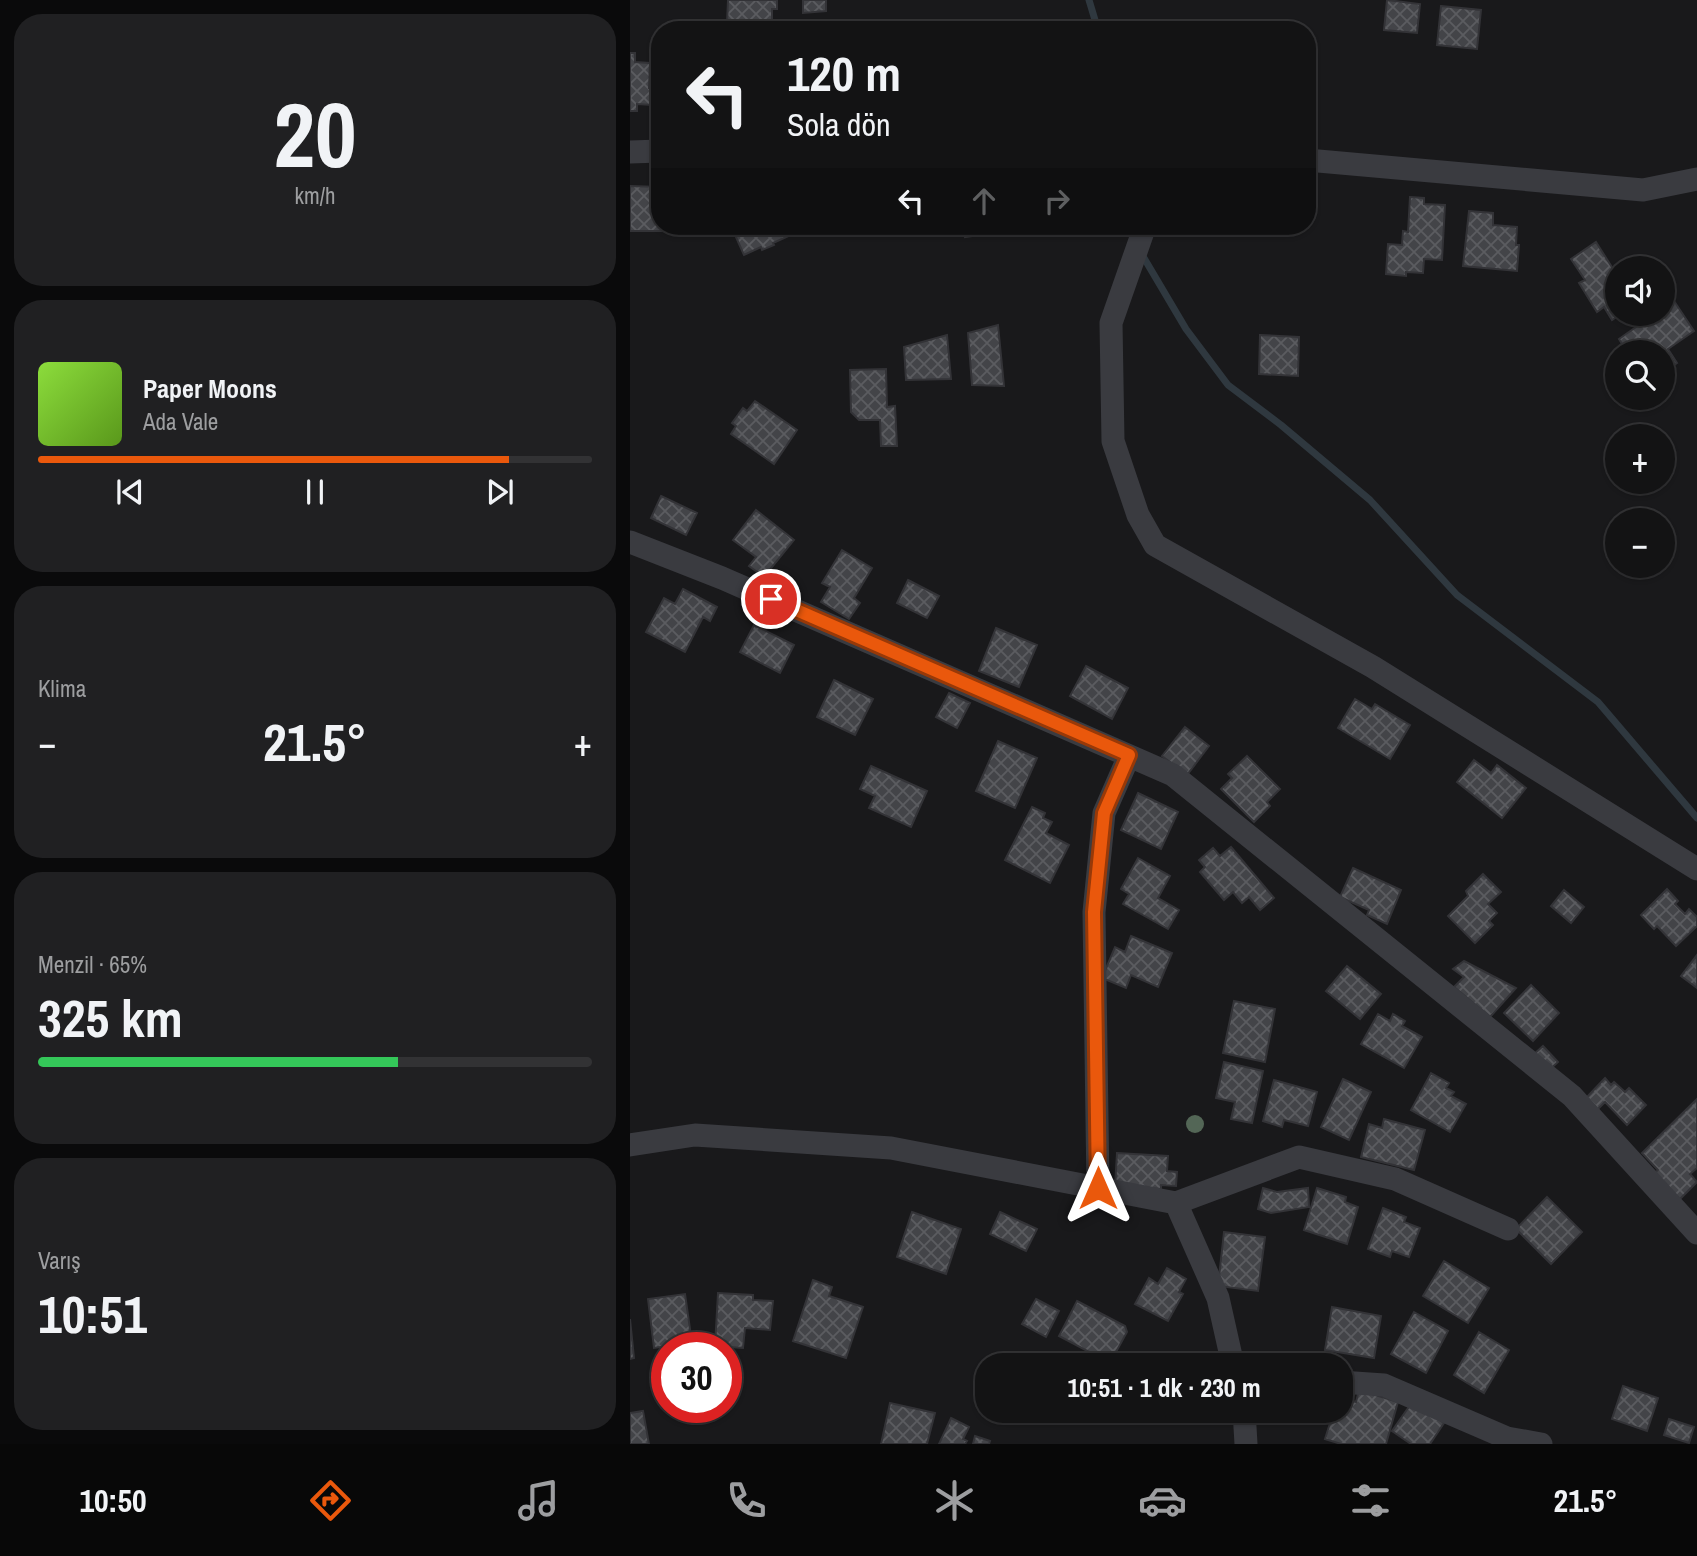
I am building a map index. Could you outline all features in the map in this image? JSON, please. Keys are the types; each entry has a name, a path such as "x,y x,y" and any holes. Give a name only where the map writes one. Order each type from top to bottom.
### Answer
{"street":[{"path":"630,152 651,151"},
{"path":"1316,161 1643,190 1697,179"},
{"path":"1141,235 1111,323 1114,441 1138,515 1155,545 1373,667 1697,869"},
{"path":"630,542 722,578 1173,775 1572,1096 1697,1233"},
{"path":"1098,1188 1094,912 1104,813 1129,755"},
{"path":"630,1145 695,1135 891,1147 1176,1203 1298,1157 1395,1179 1508,1229"},
{"path":"1176,1203 1218,1298 1230,1353"},
{"path":"1353,1383 1384,1385 1507,1438 1541,1444"},
{"path":"1245,1423 1246,1444"}],"building":[{"path":"728,0 777,0 777,9 772,9 772,21 727,21"},
{"path":"803,0 826,0 826,11 803,13"},
{"path":"1387,0 1420,4 1417,33 1384,30"},
{"path":"1441,6 1481,10 1477,49 1437,45"},
{"path":"630,53 635,53 635,62 650,63 651,105 637,104 637,111 630,111"},
{"path":"630,186 651,187 651,231 630,231"},
{"path":"1410,197 1424,198 1424,204 1445,205 1442,260 1424,259 1423,273 1406,272 1406,276 1386,274 1388,244 1402,245 1403,231 1408,232"},
{"path":"1469,211 1493,213 1493,225 1517,227 1517,271 1463,266"},
{"path":"735,235 791,235 773,243 774,245 762,250 761,247 744,255"},
{"path":"1596,242 1605,256 1605,309 1597,312 1579,283 1585,280 1571,259"},
{"path":"1675,302 1694,331 1675,344 1675,340 1619,339 1638,326 1675,326"},
{"path":"998,325 1004,386 972,385 968,333"},
{"path":"947,335 951,379 906,380 904,347"},
{"path":"1260,335 1299,337 1298,376 1259,374"},
{"path":"886,369 887,407 895,406 897,446 881,446 880,420 859,420 851,412 850,370"},
{"path":"755,401 797,430 774,464 731,434 736,426 732,423 743,408 747,411"},
{"path":"661,496 697,513 686,535 651,518"},
{"path":"756,510 794,540 764,577 749,566 756,557 733,540"},
{"path":"842,550 872,568 854,598 860,603 849,619 821,602 830,587 822,583"},
{"path":"908,580 939,596 927,618 897,603"},
{"path":"683,589 717,607 710,621 703,617 685,652 646,632 664,598 675,604"},
{"path":"754,625 794,645 780,673 740,652"},
{"path":"996,628 1037,645 1019,687 979,671"},
{"path":"1086,666 1128,688 1112,719 1070,696"},
{"path":"834,680 873,699 855,735 817,717"},
{"path":"949,693 970,703 957,728 936,717"},
{"path":"1355,699 1372,709 1375,704 1410,725 1390,759 1338,728"},
{"path":"1185,727 1209,746 1187,775 1162,756"},
{"path":"998,741 1037,758 1015,808 976,791"},
{"path":"1247,756 1280,789 1267,802 1270,806 1254,822 1221,789 1232,778 1228,774"},
{"path":"1474,760 1491,773 1497,765 1526,788 1502,818 1457,782"},
{"path":"871,766 927,791 911,827 869,808 875,796 860,789"},
{"path":"1138,793 1178,812 1161,849 1121,830"},
{"path":"1032,807 1045,813 1043,818 1052,822 1046,833 1069,845 1050,883 1005,860"},
{"path":"1231,847 1274,898 1260,910 1249,897 1242,903 1233,892 1224,900 1200,872 1205,867 1199,860 1213,848 1220,856"},
{"path":"1138,858 1170,876 1158,898 1179,910 1168,929 1123,904 1129,894 1121,889"},
{"path":"1353,868 1401,890 1387,924 1367,915 1369,910 1340,897"},
{"path":"1483,874 1501,892 1488,904 1497,913 1489,921 1493,925 1475,943 1448,916 1468,896 1466,891"},
{"path":"1667,889 1678,901 1675,904 1685,914 1689,909 1697,917 1697,926 1676,946 1657,926 1654,929 1641,915"},
{"path":"1564,890 1584,907 1571,923 1551,906"},
{"path":"1131,936 1172,953 1158,987 1131,975 1126,988 1102,978 1115,947 1125,952"},
{"path":"1697,955 1697,988 1681,976"},
{"path":"1464,961 1516,988 1490,1017 1454,987 1464,977 1453,969"},
{"path":"1347,966 1381,994 1360,1019 1326,991"},
{"path":"1531,985 1559,1013 1533,1041 1504,1013"},
{"path":"1234,1001 1275,1009 1265,1062 1223,1053"},
{"path":"1378,1014 1390,1021 1393,1014 1405,1021 1402,1026 1422,1037 1404,1068 1361,1044"},
{"path":"1543,1046 1558,1062 1548,1071 1533,1055"},
{"path":"1224,1062 1263,1071 1252,1123 1231,1119 1235,1102 1216,1098"},
{"path":"1431,1073 1449,1083 1446,1088 1454,1092 1451,1096 1466,1104 1450,1132 1411,1110"},
{"path":"1605,1078 1611,1085 1614,1082 1625,1092 1629,1088 1646,1105 1627,1125 1605,1102 1596,1111 1585,1099"},
{"path":"1343,1079 1371,1092 1349,1140 1321,1127"},
{"path":"1274,1080 1317,1092 1308,1126 1284,1120 1282,1127 1263,1121"},
{"path":"1697,1099 1697,1168 1690,1174 1697,1182 1678,1201 1653,1175 1658,1170 1642,1153"},
{"path":"1384,1119 1425,1130 1414,1170 1361,1157 1369,1124 1382,1128"},
{"path":"1117,1153 1168,1156 1167,1171 1177,1172 1176,1186 1161,1185 1161,1189 1115,1186"},
{"path":"1263,1188 1277,1192 1308,1188 1309,1207 1271,1213 1258,1209"},
{"path":"1317,1188 1346,1197 1345,1202 1358,1207 1347,1244 1304,1230"},
{"path":"1547,1197 1582,1232 1551,1264 1516,1229"},
{"path":"1383,1208 1406,1217 1404,1222 1420,1228 1409,1257 1392,1251 1390,1257 1368,1249"},
{"path":"912,1212 961,1229 946,1274 897,1257"},
{"path":"1000,1212 1037,1229 1026,1251 990,1234"},
{"path":"1224,1232 1265,1237 1258,1291 1218,1286"},
{"path":"1444,1261 1489,1288 1468,1323 1423,1296"},
{"path":"1167,1268 1186,1279 1179,1292 1183,1294 1168,1321 1135,1304 1149,1278 1158,1284"},
{"path":"813,1280 832,1287 829,1296 863,1307 846,1358 793,1341"},
{"path":"718,1293 753,1295 753,1300 773,1301 770,1330 745,1328 743,1348 742,1332 716,1332"},
{"path":"685,1294 690,1332 652,1332 648,1299"},
{"path":"1036,1299 1059,1311 1046,1337 1022,1324"},
{"path":"1077,1301 1125,1326 1127,1332 1115,1353 1091,1353 1059,1336"},
{"path":"1332,1307 1381,1316 1374,1358 1325,1350"},
{"path":"1414,1312 1448,1331 1426,1373 1391,1354"},
{"path":"630,1319 634,1358 630,1359"},
{"path":"1479,1332 1509,1350 1484,1393 1454,1375"},
{"path":"1623,1386 1658,1398 1647,1431 1612,1419"},
{"path":"1359,1390 1398,1402 1386,1444 1341,1444 1325,1439 1330,1423 1353,1423 1353,1401 1356,1402"},
{"path":"1413,1401 1444,1423 1430,1444 1411,1444 1392,1431"},
{"path":"890,1403 935,1413 927,1444 881,1444"},
{"path":"643,1411 649,1444 630,1444 630,1413"},
{"path":"951,1418 969,1427 963,1439 967,1441 965,1444 939,1444"},
{"path":"1669,1419 1694,1427 1689,1443 1664,1435"},
{"path":"975,1436 990,1441 989,1444 973,1444"}],"waterway":[{"path":"1089,0 1095,21"},
{"path":"1144,258 1186,329 1228,385 1281,425 1370,500 1457,595 1598,702 1697,818"}],"route":[{"path":"771,599 1129,755 1104,813 1094,912 1098,1188"}]}
